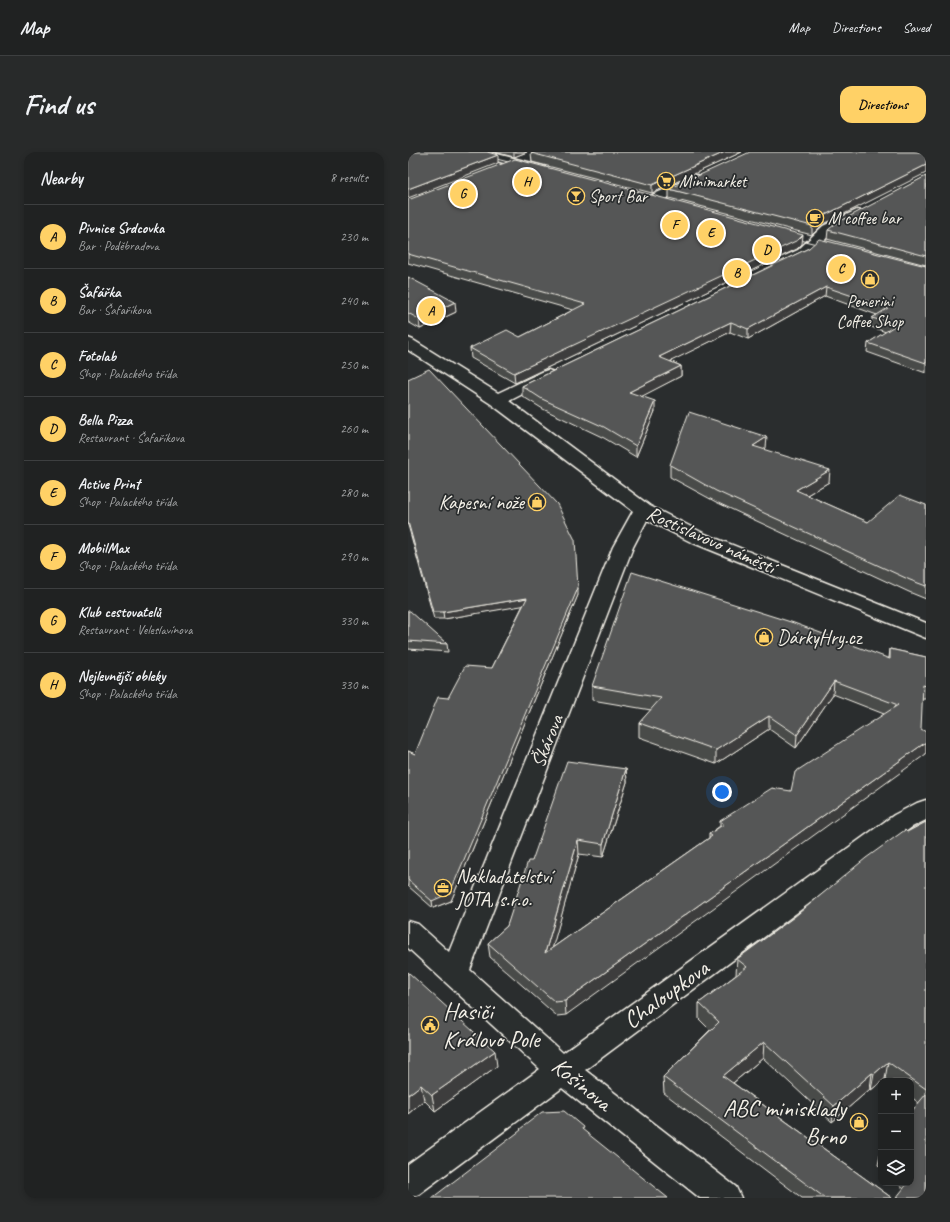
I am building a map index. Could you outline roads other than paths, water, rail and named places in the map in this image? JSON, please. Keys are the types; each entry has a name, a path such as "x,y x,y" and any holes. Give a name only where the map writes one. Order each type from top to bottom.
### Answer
{"street":[{"path":"476,152 554,172"},
{"path":"495,171 532,156"},
{"path":"654,199 705,176"},
{"path":"641,196 674,205"},
{"path":"766,271 804,253 828,229 870,207"},
{"path":"800,238 829,246"},
{"name":"Rostislavovo náměstí","path":"408,343 498,400 643,510 698,538 926,631"},
{"path":"498,400 561,369"},
{"name":"Škárova","path":"455,973 623,547 643,510"},
{"name":"Chaloupkova","path":"408,1183 903,821 926,809"},
{"name":"Košinova","path":"408,932 562,1070 725,1198"}],"tram line":[{"path":"469,152 520,165"},
{"path":"792,238 825,246"}],"place":[{"name":"Minimarket","path":"666,181"},
{"name":"Nejlevnější obleky","path":"527,182"},
{"name":"Klub cestovatelů","path":"463,194"},
{"name":"Sport Bar","path":"576,196"},
{"name":"M coffee bar","path":"815,218"},
{"name":"MobilMax","path":"675,225"},
{"name":"Active Print","path":"711,233"},
{"name":"Bella Pizza","path":"767,250"},
{"name":"Fotolab","path":"841,269"},
{"name":"Šafářka","path":"737,273"},
{"name":"Penerini Coffee Shop","path":"870,279"},
{"name":"Pivnice Srdcovka","path":"431,311"},
{"name":"Kapesní nože","path":"537,502"},
{"name":"DárkyHry.cz","path":"764,637"},
{"name":"Nakladatelství JOTA, s.r.o.","path":"443,888"},
{"name":"Hasiči Královo Pole","path":"430,1025"},
{"name":"ABC minisklady Brno","path":"859,1122"}]}
